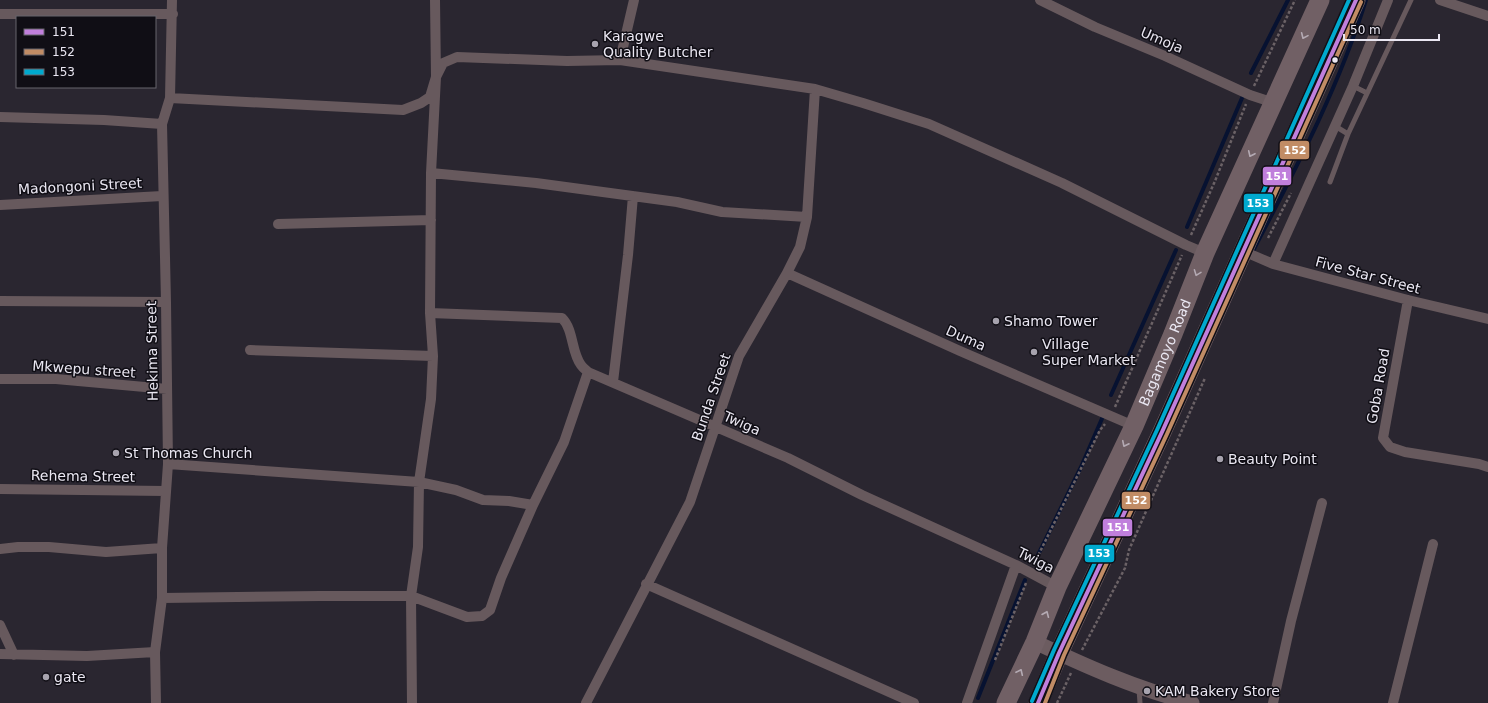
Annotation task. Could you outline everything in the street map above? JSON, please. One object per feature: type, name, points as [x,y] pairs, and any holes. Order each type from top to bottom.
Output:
[{"type":"highway","name":"Bagamoyo Road","points":[[1006,703],[1034,642],[1057,586],[1134,426],[1205,253],[1320,0]]},
{"type":"highway","name":"Bagamoyo Road","points":[[1038,703],[1059,653],[1162,432],[1251,254],[1356,0]]},
{"type":"street","name":"Hekima Street","points":[[156,703],[155,652],[162,598],[162,548],[168,464],[166,302],[162,196],[162,124],[170,98],[173,14],[172,0]]},
{"type":"street","points":[[412,703],[411,596],[418,547],[419,482],[432,399],[430,313],[431,173],[436,77],[435,0]]},
{"type":"street","points":[[620,60],[634,0]]},
{"type":"street","name":"Umoja","points":[[1040,0],[1095,27],[1274,103]]},
{"type":"street","points":[[1273,264],[1353,86],[1388,0]]},
{"type":"street","points":[[1440,0],[1488,16]]},
{"type":"street","points":[[0,14],[173,14]]},
{"type":"street","points":[[170,98],[403,110],[421,103],[430,97],[436,77],[443,63],[458,57],[567,61],[620,60],[815,89],[929,124],[1062,183],[1205,253]]},
{"type":"street","name":"Bunda Street","points":[[586,703],[646,584],[690,502],[739,356],[787,273],[800,247],[807,217],[815,89]]},
{"type":"street","points":[[0,117],[104,120],[162,124]]},
{"type":"street","points":[[431,173],[536,183],[677,202],[722,212],[807,217]]},
{"type":"street","name":"Madongoni Street","points":[[0,205],[162,196]]},
{"type":"street","points":[[613,382],[628,255],[633,196]]},
{"type":"street","points":[[278,224],[431,220]]},
{"type":"street","name":"Five Star Street","points":[[1251,254],[1273,264],[1408,300],[1488,319]]},
{"type":"street","name":"Duma","points":[[787,273],[1134,426]]},
{"type":"street","name":"Goba Road","points":[[1408,300],[1383,438],[1390,447],[1405,452],[1479,464],[1488,467]]},
{"type":"street","points":[[0,301],[166,302]]},
{"type":"street","points":[[162,598],[411,596],[467,617],[482,616],[490,610],[501,578],[533,505],[564,442],[588,372],[581,366],[574,350],[566,322],[562,318],[430,313]]},
{"type":"street","points":[[250,350],[432,356]]},
{"type":"street","name":"Twiga","points":[[588,372],[788,458],[862,495],[1016,565],[1057,586]]},
{"type":"street","name":"Mkwepu street","points":[[0,379],[56,379],[167,389]]},
{"type":"street","points":[[168,464],[419,482],[456,490],[483,500],[509,501],[533,505]]},
{"type":"street","name":"Rehema Street","points":[[0,489],[165,491]]},
{"type":"street","points":[[1273,703],[1291,620],[1322,503]]},
{"type":"street","points":[[1393,703],[1433,544]]},
{"type":"street","points":[[0,549],[49,546],[106,552],[162,548]]},
{"type":"street","points":[[967,703],[1016,565]]},
{"type":"street","points":[[646,584],[914,703]]},
{"type":"street","points":[[0,624],[14,655]]},
{"type":"street","points":[[1034,642],[1077,662],[1167,697],[1192,703]]},
{"type":"street","points":[[0,654],[87,656],[155,652]]},
{"type":"lane","points":[[1330,182],[1348,134],[1410,0]]},
{"type":"lane","points":[[1353,86],[1367,93]]},
{"type":"lane","points":[[1335,126],[1348,134]]},
{"type":"lane","points":[[1139,686],[1140,703]]},
{"type":"path","points":[[992,667],[1030,573],[1100,430],[1110,416],[1216,181],[1250,94],[1295,0]]},
{"type":"path","points":[[1251,254],[1293,190]]},
{"type":"path","points":[[1057,703],[1089,634],[1124,568],[1129,550],[1206,375]]},
{"type":"waterway","points":[[1251,73],[1288,0]]},
{"type":"waterway","points":[[1254,249],[1301,158],[1330,96],[1366,0]]},
{"type":"waterway","points":[[1187,227],[1242,98]]},
{"type":"waterway","points":[[1111,395],[1176,250]]},
{"type":"waterway","points":[[1036,559],[1081,467],[1104,414]]},
{"type":"waterway","points":[[978,698],[1025,580]]},
{"type":"transit line","name":"153","points":[[1032,701],[1054,650],[1157,430],[1349,0]]},
{"type":"transit line","name":"151","points":[[1038,703],[1059,653],[1162,432],[1356,0]]},
{"type":"transit line","name":"152","points":[[1045,703],[1064,655],[1167,434],[1361,2]]},
{"type":"place","name":"Karagwe Quality Butcher","points":[[595,44]]},
{"type":"place","name":"Shamo Tower","points":[[996,321]]},
{"type":"place","name":"Village Super Market","points":[[1034,352]]},
{"type":"place","name":"St Thomas Church","points":[[116,453]]},
{"type":"place","name":"Beauty Point","points":[[1220,459]]},
{"type":"place","name":"gate","points":[[46,677]]},
{"type":"place","name":"KAM Bakery Store","points":[[1147,691]]}]
